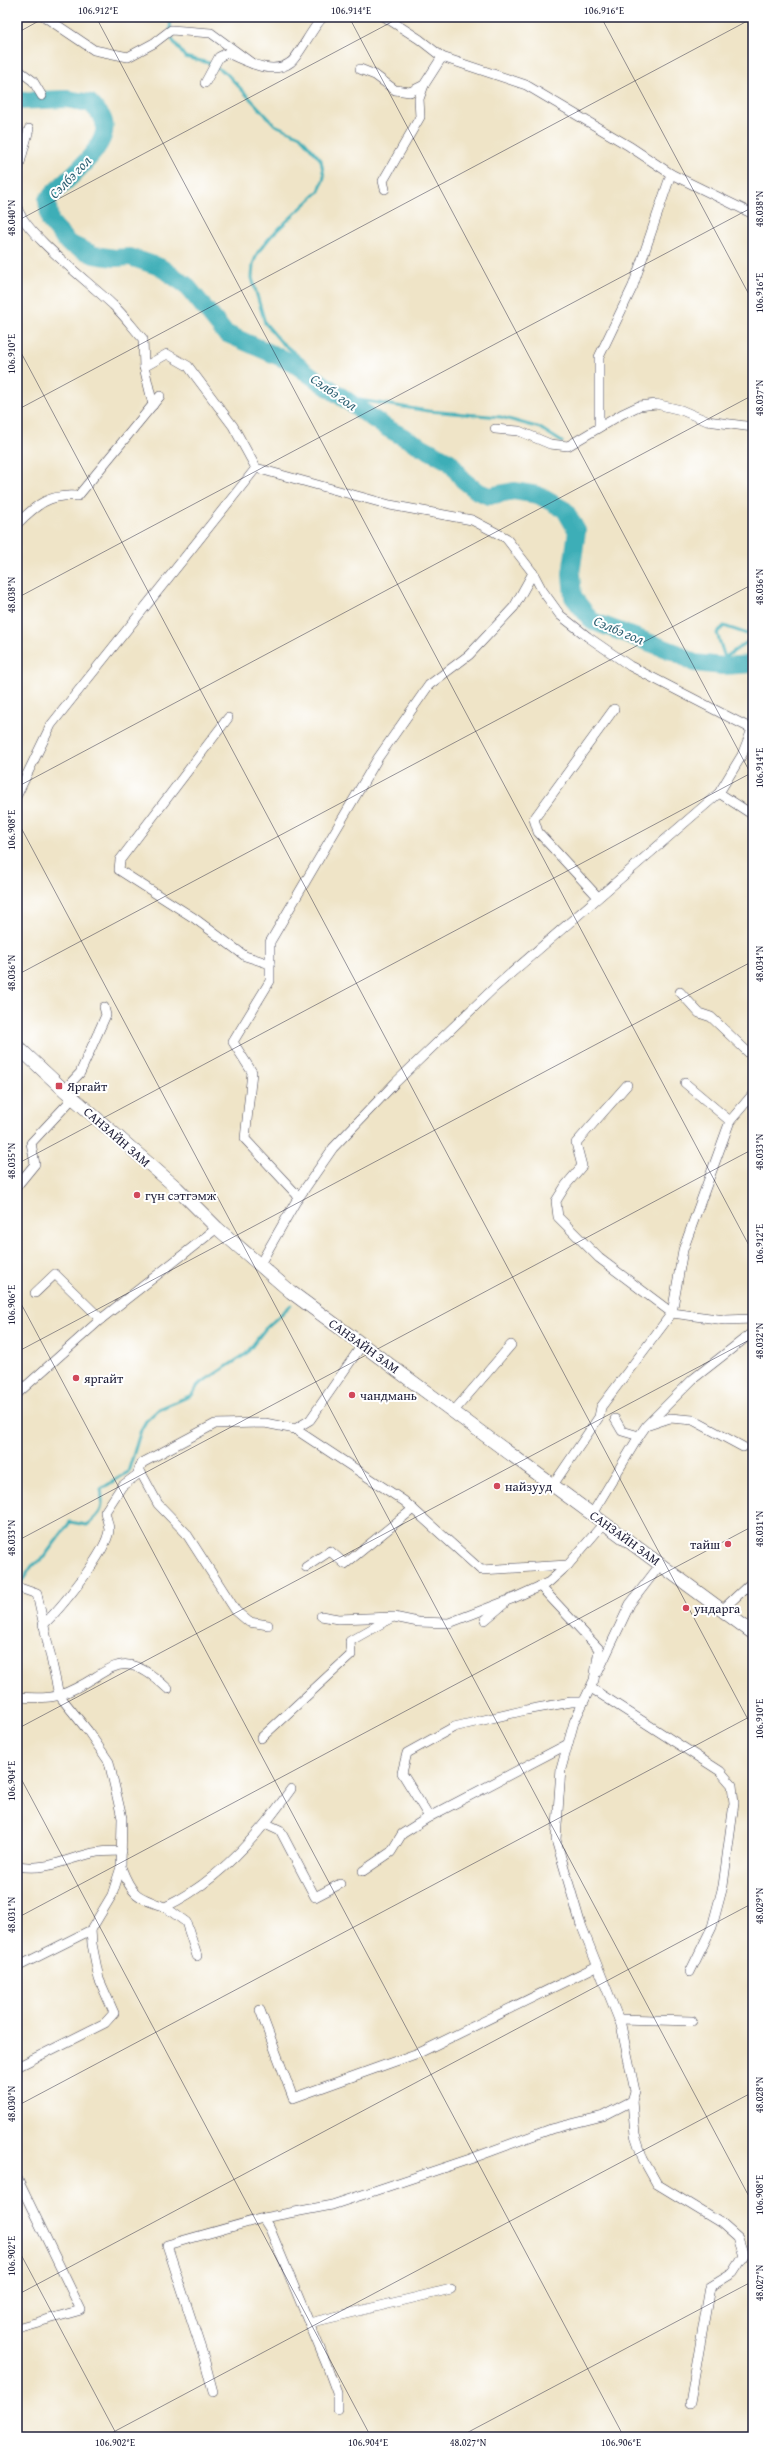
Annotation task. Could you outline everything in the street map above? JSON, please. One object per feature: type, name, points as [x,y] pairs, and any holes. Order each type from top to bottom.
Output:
[{"type":"main road","name":"САНЗАЙН ЗАМ","points":[[17,1046],[176,1188],[217,1228],[291,1292],[753,1633]]},
{"type":"street","points":[[45,17],[94,50],[128,57],[154,43],[171,30],[211,33],[253,64]]},
{"type":"street","points":[[205,83],[218,60],[227,53],[253,64],[275,69],[291,62],[323,17]]},
{"type":"street","points":[[385,17],[419,39],[442,57],[526,85],[629,146],[671,174],[753,214]]},
{"type":"street","points":[[390,17],[398,26]]},
{"type":"street","points":[[385,189],[383,182],[420,117],[419,99],[424,85],[442,57]]},
{"type":"street","points":[[17,69],[33,81],[42,96]]},
{"type":"street","points":[[360,69],[375,75],[395,90],[410,92],[424,85]]},
{"type":"street","points":[[17,174],[29,129]]},
{"type":"street","points":[[599,427],[600,357],[632,286],[671,174]]},
{"type":"street","points":[[17,207],[19,215],[34,235],[114,306],[144,339],[144,367],[153,405]]},
{"type":"street","points":[[144,367],[167,354],[188,366],[233,426],[256,468],[390,505],[472,520],[506,538],[534,573],[542,590],[560,615],[588,637],[630,666],[753,728],[742,755],[719,793],[455,1023],[333,1148],[299,1197],[260,1264]]},
{"type":"street","points":[[17,524],[35,506],[60,495],[78,496],[160,396]]},
{"type":"street","points":[[495,429],[519,431],[550,444],[568,446],[599,427],[639,406],[656,404],[681,410],[706,421],[753,427]]},
{"type":"street","points":[[17,795],[51,725],[256,468]]},
{"type":"street","points":[[299,1197],[245,1139],[252,1072],[233,1042],[270,981],[270,942],[378,758],[429,685],[470,655],[514,607],[534,573]]},
{"type":"street","points":[[598,898],[538,832],[534,820],[614,709]]},
{"type":"street","points":[[228,718],[120,860],[119,870],[194,918],[245,956],[270,964]]},
{"type":"street","points":[[719,793],[753,815]]},
{"type":"street","points":[[680,992],[699,1013],[710,1017],[753,1057]]},
{"type":"street","points":[[17,1186],[35,1164],[31,1143],[69,1094],[80,1073],[106,1015],[104,1007]]},
{"type":"street","points":[[685,1083],[730,1121]]},
{"type":"street","points":[[627,1086],[576,1143],[582,1166],[566,1185],[556,1201],[558,1217],[599,1258],[672,1313],[725,1320],[753,1319]]},
{"type":"street","points":[[553,1485],[599,1417],[601,1407],[672,1313],[683,1250],[730,1121],[753,1094]]},
{"type":"street","points":[[17,1394],[101,1319],[217,1228]]},
{"type":"street","points":[[35,1293],[55,1274],[101,1319]]},
{"type":"street","points":[[592,1514],[646,1426],[693,1379],[753,1332]]},
{"type":"street","points":[[295,1429],[310,1420],[362,1345]]},
{"type":"street","points":[[453,1412],[512,1345]]},
{"type":"street","points":[[646,1426],[670,1418],[693,1420],[743,1447]]},
{"type":"street","points":[[615,1419],[622,1431],[639,1436]]},
{"type":"street","points":[[43,1625],[58,1611],[97,1556],[109,1531],[105,1512],[122,1486],[137,1474],[142,1463],[166,1448],[215,1424],[265,1423],[295,1429],[413,1509],[481,1570],[568,1565]]},
{"type":"street","points":[[139,1469],[158,1504],[186,1533],[236,1611],[249,1622],[268,1625]]},
{"type":"street","points":[[306,1567],[330,1551],[345,1564],[413,1509]]},
{"type":"street","points":[[321,1616],[338,1619],[394,1617],[418,1622],[449,1623],[514,1598],[549,1582],[568,1565],[604,1523]]},
{"type":"street","points":[[660,1565],[630,1604],[619,1631],[583,1702],[561,1769],[556,1840],[580,1922],[618,2020],[635,2091],[632,2101],[635,2135],[643,2158],[657,2184],[721,2223],[738,2238],[744,2256],[733,2273],[710,2287],[690,2402]]},
{"type":"street","points":[[722,1610],[753,1581]]},
{"type":"street","points":[[540,1586],[599,1649],[595,1678]]},
{"type":"street","points":[[17,1587],[37,1594],[59,1695],[88,1731],[109,1762],[122,1818],[121,1867],[112,1895],[91,1930],[17,1967]]},
{"type":"street","points":[[485,1620],[514,1598]]},
{"type":"street","points":[[262,1738],[351,1655],[350,1641],[394,1617]]},
{"type":"street","points":[[17,1697],[59,1695],[120,1663],[136,1665],[151,1673],[168,1689]]},
{"type":"street","points":[[591,1688],[720,1771],[732,1786],[734,1803],[723,1886],[712,1927],[690,1972]]},
{"type":"street","points":[[429,1818],[402,1773],[407,1753],[454,1727],[526,1710],[571,1702],[583,1702]]},
{"type":"street","points":[[363,1872],[391,1852],[402,1834],[568,1744]]},
{"type":"street","points":[[165,1907],[181,1900],[224,1866],[267,1824],[291,1789]]},
{"type":"street","points":[[267,1824],[280,1830],[315,1897],[340,1884]]},
{"type":"street","points":[[17,1866],[31,1868],[60,1864],[93,1853],[122,1851]]},
{"type":"street","points":[[121,1867],[127,1882],[139,1898],[165,1907],[186,1922],[197,1956]]},
{"type":"street","points":[[17,2067],[105,2022],[114,2013],[99,1979],[92,1944],[91,1930]]},
{"type":"street","points":[[260,2010],[293,2098],[421,2052],[597,1966]]},
{"type":"street","points":[[618,2020],[692,2021]]},
{"type":"street","points":[[212,2392],[204,2358],[167,2245],[263,2218],[332,2205],[470,2159],[551,2129],[603,2116],[632,2101]]},
{"type":"street","points":[[17,2178],[81,2310],[17,2328]]},
{"type":"street","points":[[263,2218],[270,2229],[337,2393],[337,2409]]},
{"type":"street","points":[[309,2323],[451,2289]]},
{"type":"waterway","points":[[170,17],[171,38],[185,57],[209,63],[226,73],[275,125],[300,136],[321,160],[324,177],[319,191],[272,235],[258,252],[253,264],[252,278],[265,323],[281,342],[319,373],[341,397],[428,411],[501,417],[540,428],[562,442]]},
{"type":"waterway","name":"Сэлбэ гол","points":[[17,101],[66,99],[90,103],[102,117],[105,128],[102,139],[95,150],[86,162],[47,200],[50,221],[68,243],[94,255],[115,258],[130,257],[160,267],[186,285],[225,333],[293,363],[385,427],[450,462],[463,480],[477,491],[489,496],[514,491],[538,495],[565,510],[577,531],[571,574],[573,597],[592,621],[677,653],[694,663],[723,666],[753,664]]},
{"type":"waterway","points":[[725,658],[717,633],[724,626],[753,636]]},
{"type":"waterway","points":[[714,665],[753,638]]},
{"type":"waterway","points":[[20,1584],[32,1566],[44,1557],[70,1522],[87,1525],[99,1514],[102,1506],[101,1489],[128,1472],[141,1430],[146,1421],[159,1409],[192,1395],[198,1385],[246,1354],[265,1329],[291,1305]]},
{"type":"place","name":"Яргайт","points":[[59,1086]]},
{"type":"place","name":"гүн сэтгэмж","points":[[137,1195]]},
{"type":"place","name":"яргайт","points":[[76,1378]]},
{"type":"place","name":"чандмань","points":[[352,1395]]},
{"type":"place","name":"найзууд","points":[[497,1486]]},
{"type":"place","name":"тайш","points":[[728,1544]]},
{"type":"place","name":"ундарга","points":[[686,1608]]}]
